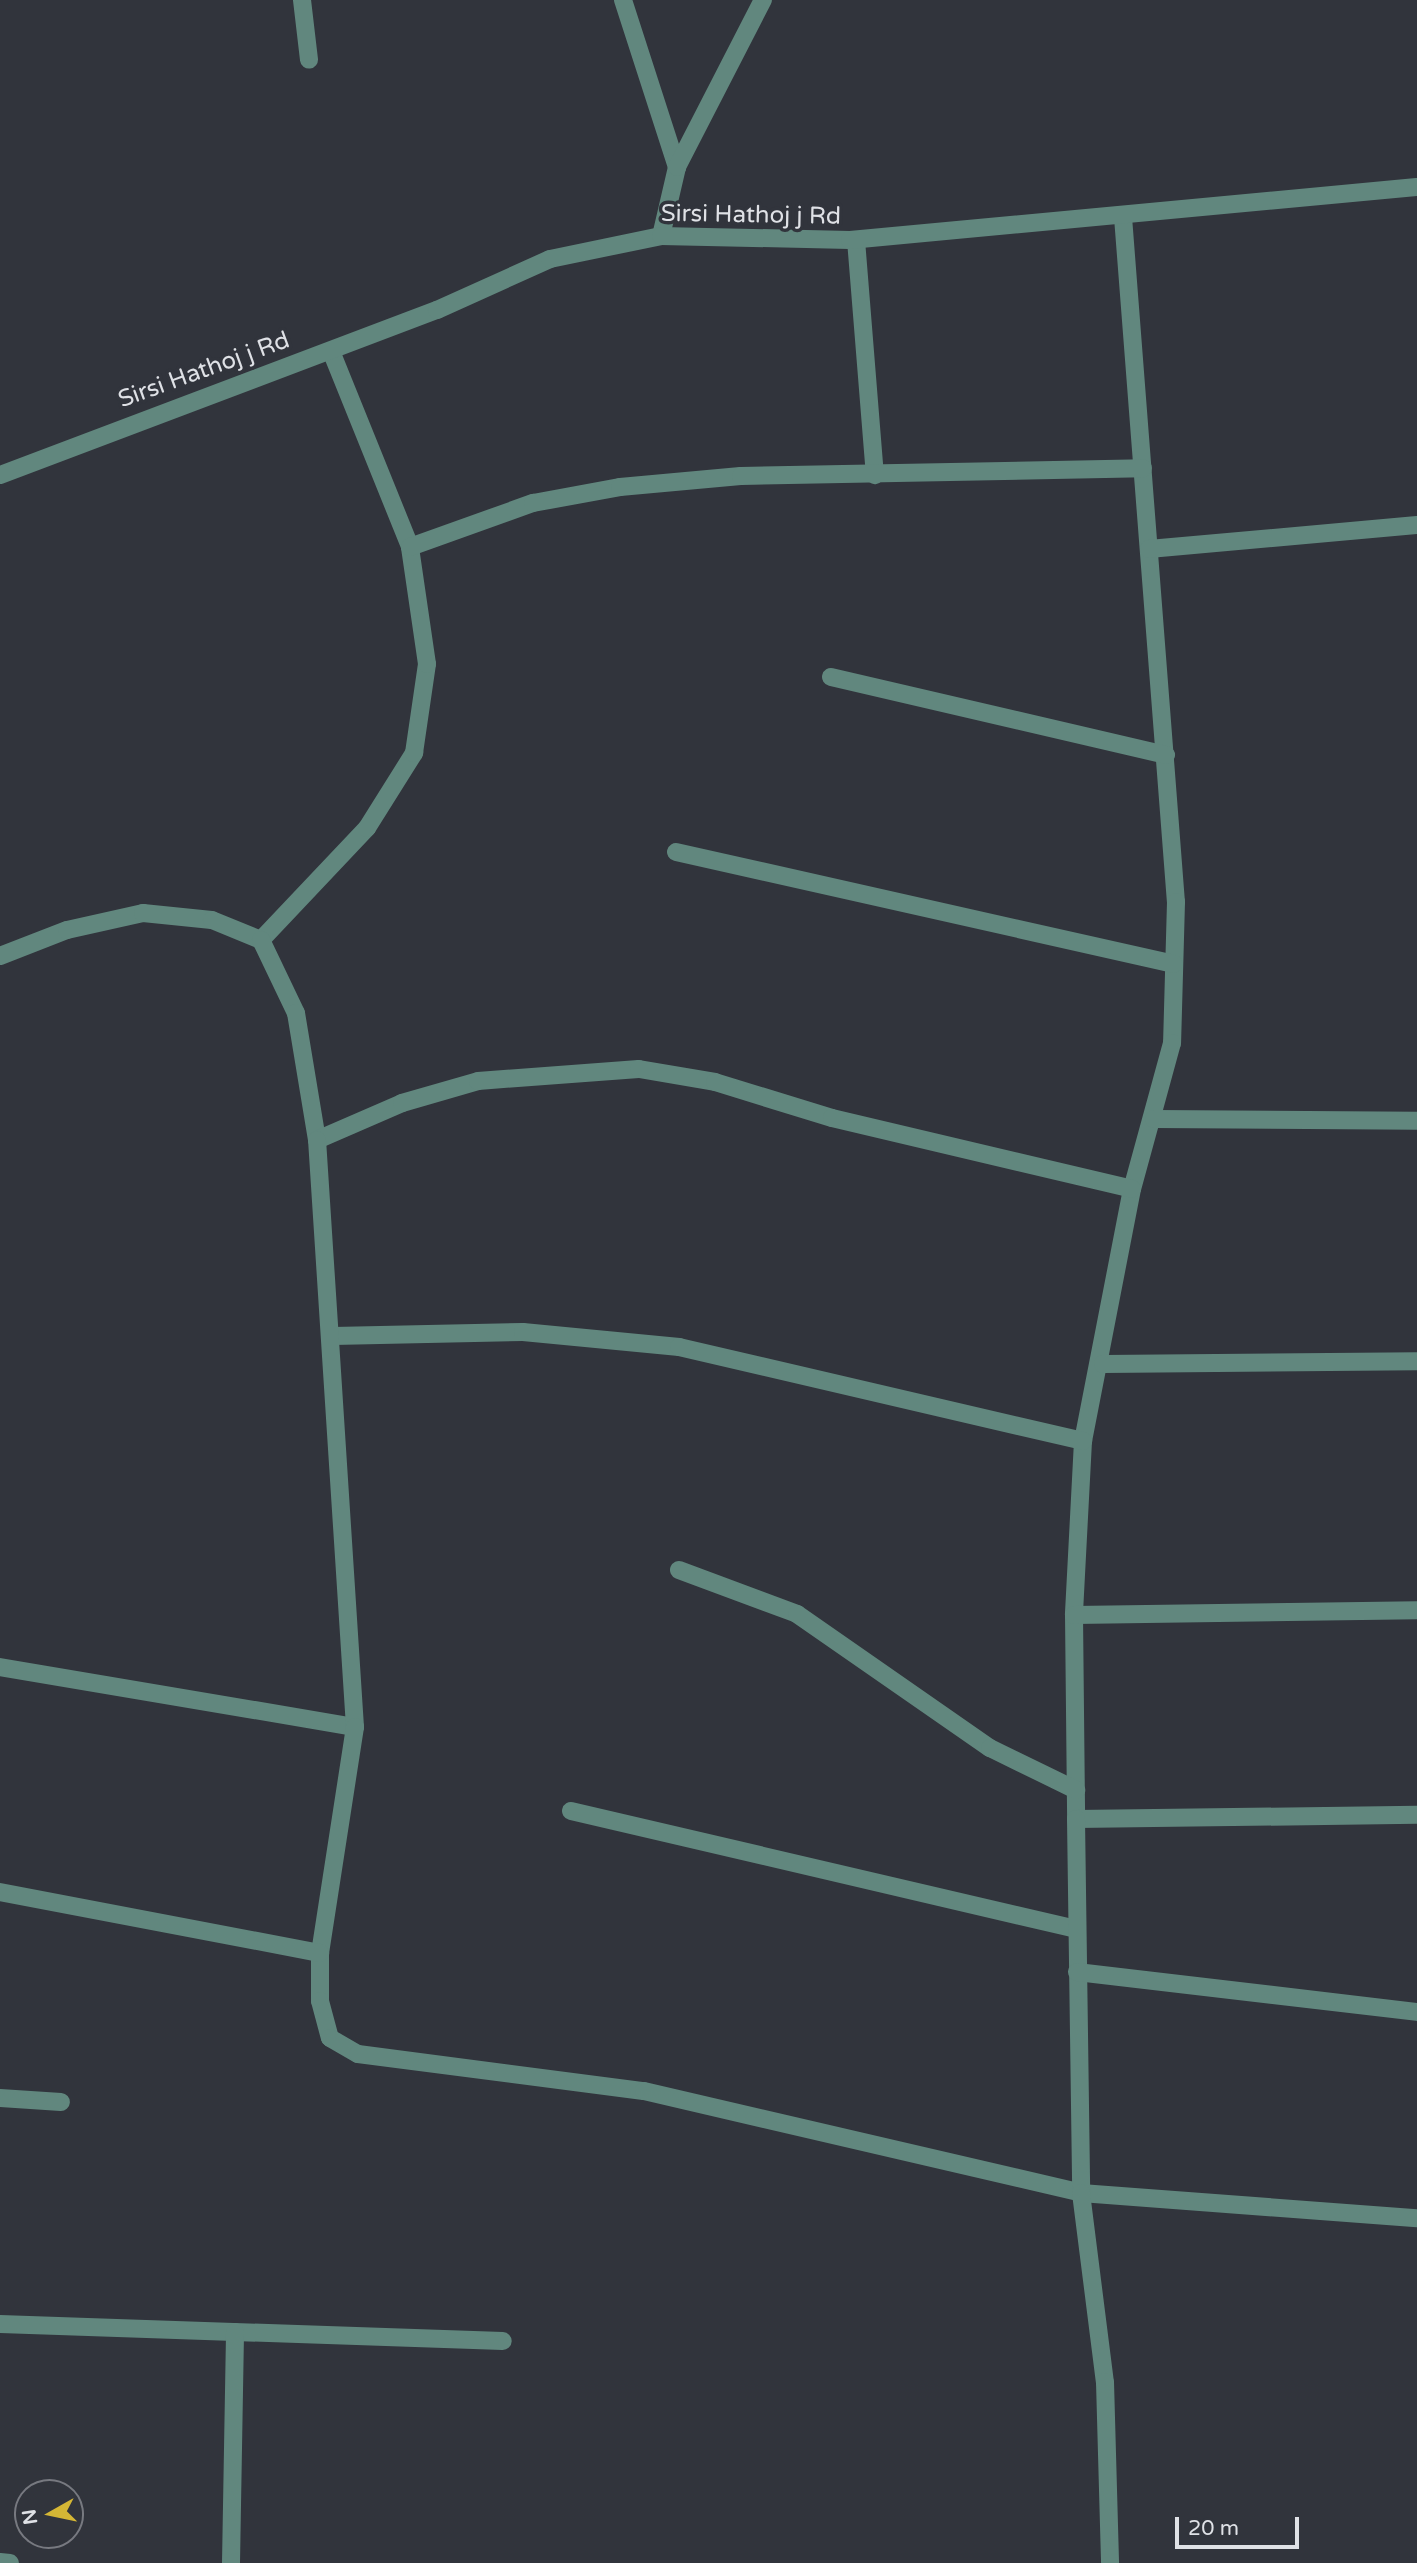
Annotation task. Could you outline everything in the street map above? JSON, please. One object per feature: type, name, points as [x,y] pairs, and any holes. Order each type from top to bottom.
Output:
[{"type":"street","points":[[302,0],[309,60]]},
{"type":"street","points":[[623,0],[677,167]]},
{"type":"street","points":[[661,236],[677,167],[763,0]]},
{"type":"street","name":"Sirsi Hathoj j Rd","points":[[0,475],[176,404],[331,351],[550,259],[661,236],[856,240],[1123,217],[1417,187]]},
{"type":"street","points":[[1110,2563],[1105,2382],[1081,2193],[1074,1615],[1083,1441],[1103,1364],[1132,1189],[1154,1119],[1171,1043],[1174,964],[1166,755],[1123,217]]},
{"type":"street","points":[[856,240],[875,475]]},
{"type":"street","points":[[261,940],[367,828],[414,753],[427,664],[410,547],[331,351]]},
{"type":"street","points":[[410,547],[533,503],[620,487],[741,476],[1143,468]]},
{"type":"street","points":[[1149,549],[1417,525]]},
{"type":"street","points":[[831,677],[1166,755]]},
{"type":"street","points":[[676,852],[1174,964]]},
{"type":"street","points":[[0,956],[67,930],[143,913],[212,920],[261,940],[296,1013],[317,1140],[333,1336],[355,1727],[320,1953],[320,2001],[330,2038],[358,2053],[644,2091],[1081,2193],[1417,2218]]},
{"type":"street","points":[[317,1140],[402,1103],[478,1081],[639,1069],[715,1082],[832,1118],[1132,1189]]},
{"type":"street","points":[[1154,1119],[1417,1121]]},
{"type":"street","points":[[333,1336],[523,1332],[679,1348],[1083,1441]]},
{"type":"street","points":[[1103,1364],[1417,1360]]},
{"type":"street","points":[[679,1570],[797,1614],[990,1748],[1076,1790]]},
{"type":"street","points":[[1074,1615],[1417,1609]]},
{"type":"street","points":[[0,1667],[355,1727]]},
{"type":"street","points":[[571,1811],[1076,1929]]},
{"type":"street","points":[[1076,1819],[1417,1815]]},
{"type":"street","points":[[0,1892],[320,1953]]},
{"type":"street","points":[[1077,1972],[1417,2012]]},
{"type":"street","points":[[0,2098],[61,2102]]},
{"type":"street","points":[[0,2324],[503,2341]]},
{"type":"street","points":[[231,2563],[235,2332]]},
{"type":"street","points":[[0,2562],[10,2563]]}]
